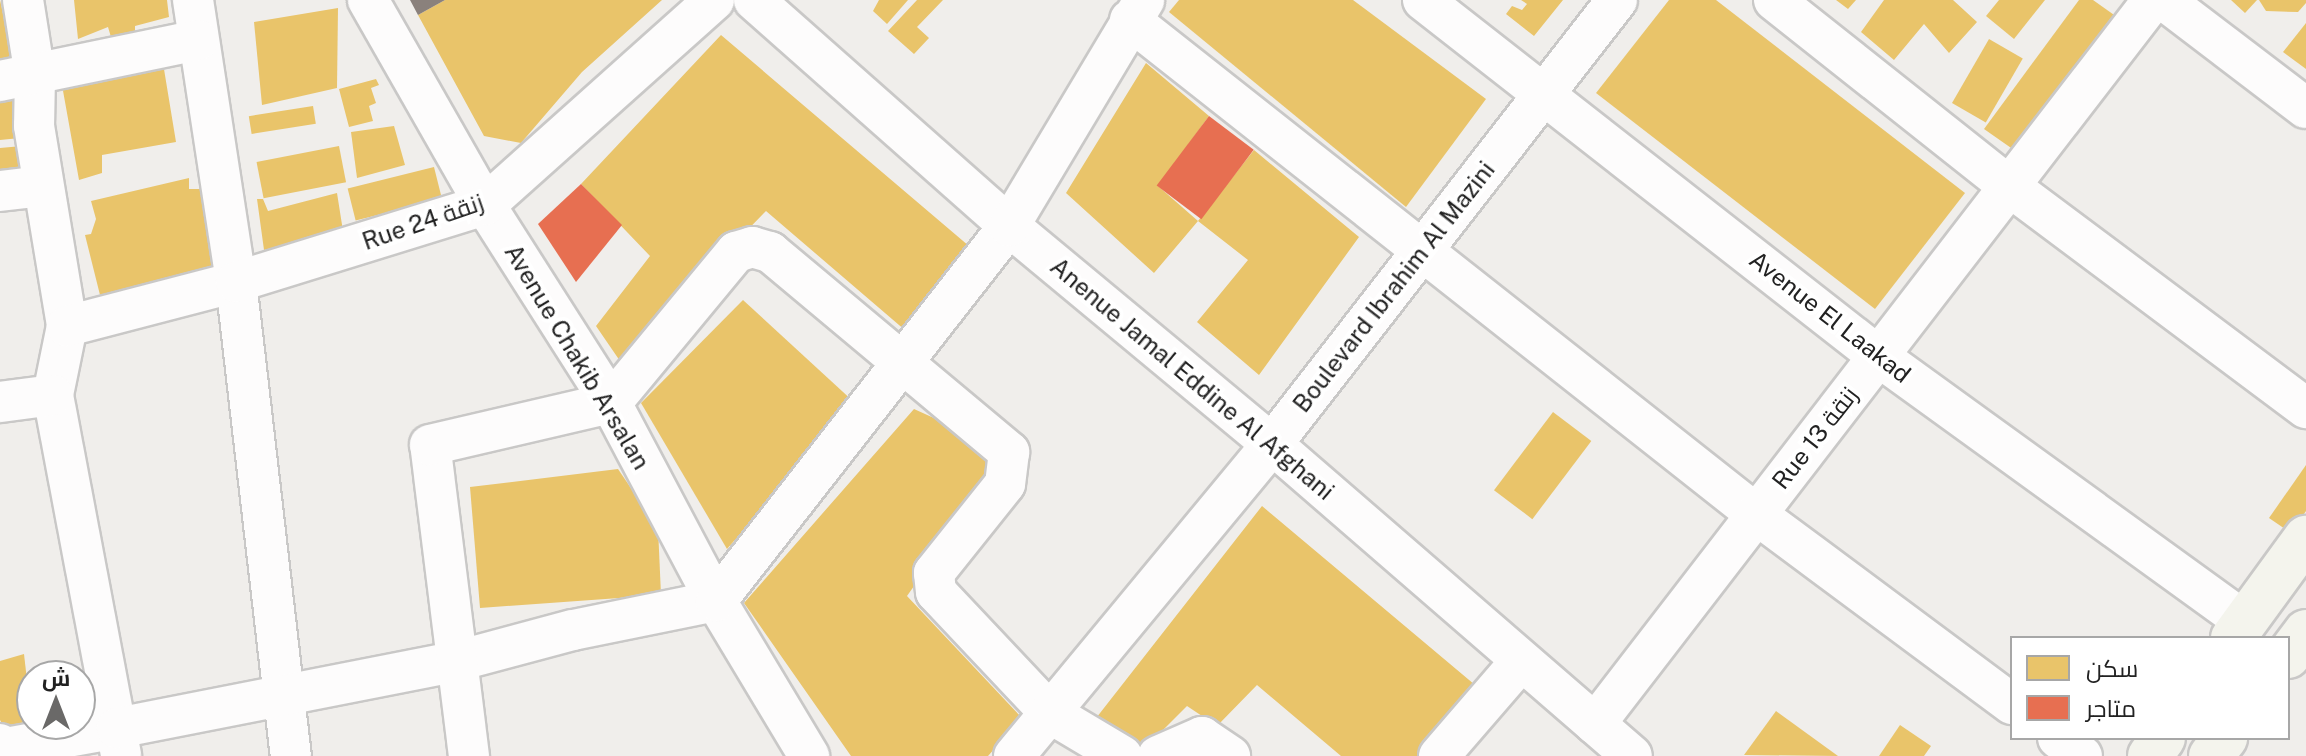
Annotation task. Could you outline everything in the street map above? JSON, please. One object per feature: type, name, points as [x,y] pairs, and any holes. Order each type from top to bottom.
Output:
[{"type":"main road","points":[[2239,630],[2306,538]]},
{"type":"main road","points":[[2290,653],[2306,632]]},
{"type":"main road","points":[[2211,756],[2223,740]]},
{"type":"street","points":[[23,0],[17,78],[34,126],[67,326],[53,395],[119,742]]},
{"type":"street","points":[[193,0],[236,282],[291,756]]},
{"type":"street","name":"Avenue Chakib Arsalan","points":[[368,0],[485,205],[611,403],[716,601],[809,756]]},
{"type":"street","name":"Rue 24 زنقة","points":[[67,326],[236,282],[485,205],[714,0]]},
{"type":"street","name":"Anenue Jamal Eddine Al Afghani","points":[[754,0],[1009,226],[1272,444],[1632,756]]},
{"type":"street","name":"Avenue El Laakad","points":[[1423,0],[1878,356],[2239,630]]},
{"type":"street","name":"Boulevard Ibrahim Al Mazini","points":[[1014,756],[1272,444],[1617,0]]},
{"type":"street","points":[[1774,0],[2009,186],[2306,408]]},
{"type":"street","name":"Rue 13 زنقة","points":[[1595,724],[2153,0]]},
{"type":"street","points":[[2164,0],[2306,108]]},
{"type":"street","points":[[0,744],[6,748],[119,742],[285,692],[457,661],[573,630],[716,601],[902,368],[1009,226],[1137,10],[1421,249],[1756,514],[2010,703]]},
{"type":"street","points":[[17,78],[198,40]]},
{"type":"street","points":[[0,191],[42,186]]},
{"type":"street","points":[[469,756],[430,445],[611,403],[736,252],[752,247],[770,252],[902,368],[1009,452],[1005,484],[934,573],[936,592],[1050,713],[1122,756]]},
{"type":"street","points":[[0,402],[53,395]]},
{"type":"street","points":[[1439,756],[1520,662]]},
{"type":"street","points":[[1158,756],[1202,737],[1230,756]]},
{"type":"street","points":[[2061,740],[2082,756]]},
{"type":"building: سكن","points":[[0,0],[16,71],[0,74]]},
{"type":"building: سكن","points":[[74,0],[167,0],[169,17],[135,26],[135,40],[113,44],[108,27],[78,39]]},
{"type":"building: سكن","points":[[445,0],[662,0],[582,72],[521,143],[484,136],[418,15]]},
{"type":"building: سكن","points":[[879,0],[908,0],[887,24],[873,11]]},
{"type":"building: سكن","points":[[917,0],[943,0],[917,27],[929,38],[914,54],[888,31]]},
{"type":"building: سكن","points":[[1179,0],[1353,0],[1486,99],[1406,207],[1169,12]]},
{"type":"building: سكن","points":[[1521,0],[1563,0],[1534,36],[1506,14],[1512,6],[1522,10],[1527,4]]},
{"type":"building: سكن","points":[[1669,0],[1716,0],[1965,193],[1875,309],[1596,93]]},
{"type":"building: سكن","points":[[1836,0],[1856,0],[1848,9]]},
{"type":"building: سكن","points":[[1884,0],[1953,0],[1977,22],[1949,53],[1924,24],[1894,60],[1861,32]]},
{"type":"building: سكن","points":[[1999,0],[2045,0],[2014,39],[1986,16]]},
{"type":"building: سكن","points":[[2079,0],[2093,0],[2124,22],[2024,157],[1984,129]]},
{"type":"building: سكن","points":[[2231,0],[2257,0],[2245,13]]},
{"type":"building: سكن","points":[[2259,0],[2306,0],[2306,3],[2298,12],[2266,11]]},
{"type":"building: سكن","points":[[338,8],[337,88],[262,105],[254,22]]},
{"type":"building: سكن","points":[[2306,23],[2306,69],[2283,52]]},
{"type":"building: سكن","points":[[721,35],[976,252],[906,331],[766,211],[620,361],[596,326],[650,256],[581,184]]},
{"type":"building: سكن","points":[[1989,39],[2023,58],[1986,123],[1952,103]]},
{"type":"building: سكن","points":[[162,57],[176,142],[102,155],[102,173],[79,180],[60,74]]},
{"type":"building: سكن","points":[[1146,63],[1209,116],[1158,186],[1198,221],[1154,273],[1066,193]]},
{"type":"building: سكن","points":[[376,79],[379,85],[371,88],[376,103],[369,106],[373,121],[349,127],[339,89]]},
{"type":"building: سكن","points":[[15,100],[20,138],[0,140],[0,103]]},
{"type":"building: سكن","points":[[313,106],[316,124],[252,134],[249,116]]},
{"type":"building: سكن","points":[[394,126],[405,165],[357,178],[351,132]]},
{"type":"building: سكن","points":[[22,146],[27,176],[0,178],[0,148]]},
{"type":"building: سكن","points":[[339,146],[346,182],[264,198],[257,162]]},
{"type":"building: سكن","points":[[1254,150],[1359,237],[1259,375],[1197,322],[1248,260],[1198,221]]},
{"type":"building: سكن","points":[[434,167],[442,199],[356,221],[348,189]]},
{"type":"building: سكن","points":[[189,178],[189,189],[206,189],[218,239],[210,244],[218,273],[102,303],[85,235],[91,234],[96,219],[91,201]]},
{"type":"building: سكن","points":[[337,193],[343,231],[264,250],[257,199],[263,199],[268,211]]},
{"type":"building: سكن","points":[[743,300],[855,403],[727,549],[641,403]]},
{"type":"building: سكن","points":[[914,409],[1009,452],[907,596],[1022,718],[988,756],[851,756],[744,603]]},
{"type":"building: سكن","points":[[1553,412],[1591,441],[1532,519],[1494,490]]},
{"type":"building: سكن","points":[[2306,465],[2306,511],[2291,533],[2269,518]]},
{"type":"building: سكن","points":[[618,469],[658,528],[661,595],[480,608],[470,487]]},
{"type":"building: سكن","points":[[1262,506],[1481,690],[1424,756],[1341,756],[1257,685],[1217,726],[1187,706],[1139,754],[1093,722]]},
{"type":"building: سكن","points":[[24,654],[25,660],[16,660],[16,731],[8,734],[0,720],[0,661]]},
{"type":"building: سكن","points":[[1776,711],[1838,756],[1744,755]]},
{"type":"building: سكن","points":[[1900,725],[1931,746],[1924,756],[1879,756]]},
{"type":"building: متاجر","points":[[1209,116],[1254,150],[1201,219],[1157,185]]},
{"type":"building: متاجر","points":[[581,184],[622,225],[576,282],[538,224]]},
{"type":"building: صناعة","points":[[410,0],[445,0],[418,15]]}]
